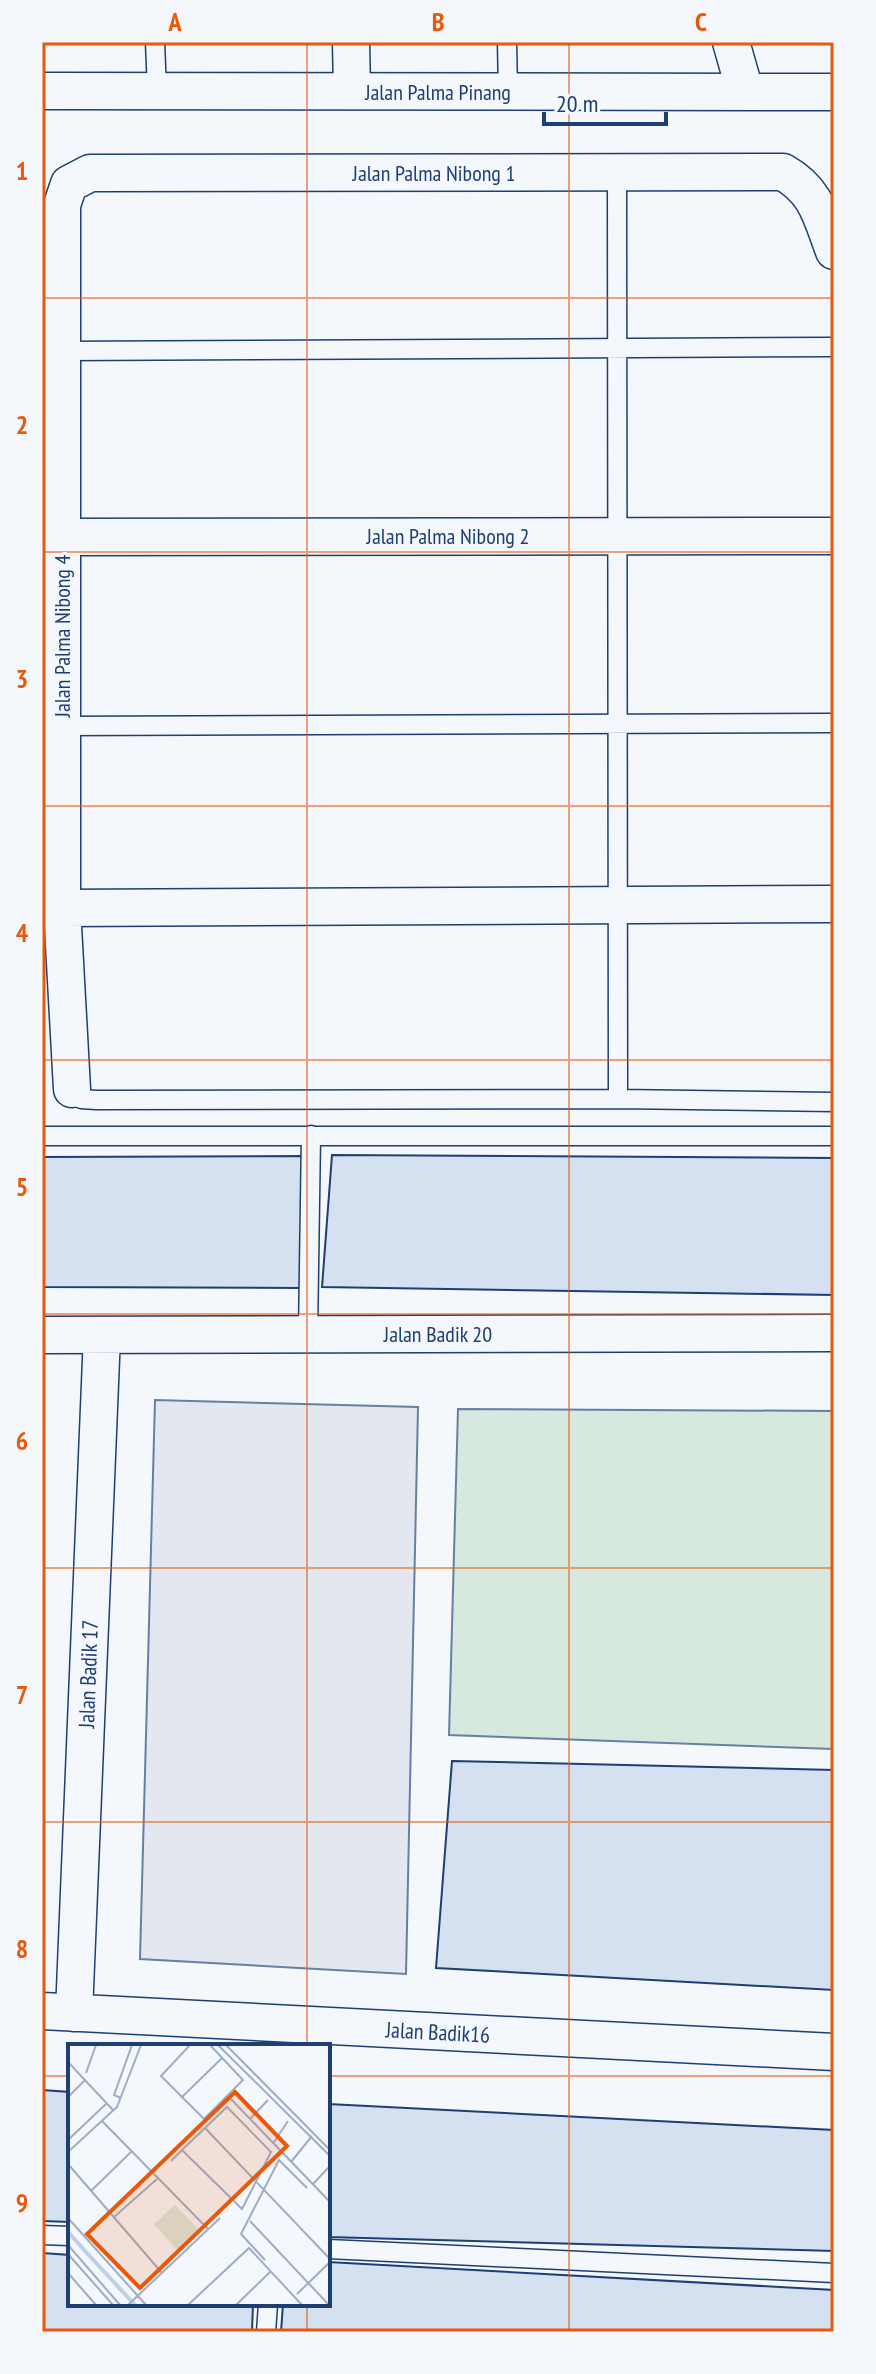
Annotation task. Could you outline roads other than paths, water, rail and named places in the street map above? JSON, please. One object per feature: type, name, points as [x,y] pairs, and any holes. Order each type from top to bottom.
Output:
[{"type":"street","points":[[351,42],[352,91]]},
{"type":"street","points":[[731,42],[745,91]]},
{"type":"street","name":"Jalan Palma Pinang","points":[[42,91],[834,92]]},
{"type":"street","name":"Jalan Palma Nibong 1","points":[[69,184],[90,173],[783,172],[799,181],[814,198],[834,251]]},
{"type":"street","name":"Jalan Palma Nibong 4","points":[[69,184],[62,205],[62,726],[52,909],[72,1089]]},
{"type":"street","name":"Jalan Palma Nibong 2","points":[[62,537],[834,536]]},
{"type":"street","points":[[52,909],[834,904]]},
{"type":"street","name":"Jalan Badik 20","points":[[42,1335],[834,1333]]},
{"type":"street","name":"Jalan Badik 17","points":[[58,2012],[102,1335]]},
{"type":"street","name":"Jalan Badik16","points":[[58,2012],[291,2035],[834,2052]]},
{"type":"lane","points":[[155,42],[157,91]]},
{"type":"lane","points":[[507,42],[508,92]]},
{"type":"lane","points":[[617,173],[618,1099]]},
{"type":"lane","points":[[63,351],[834,347]]},
{"type":"lane","points":[[62,726],[834,723]]},
{"type":"lane","points":[[72,1089],[81,1099],[96,1100],[618,1099],[834,1102]]},
{"type":"lane","points":[[308,1335],[311,1135]]},
{"type":"lane","points":[[42,1136],[834,1136]]},
{"type":"lane","points":[[42,2235],[68,2236]]},
{"type":"lane","points":[[330,2249],[834,2273]]},
{"type":"lane","points":[[266,2332],[268,2306]]}]
